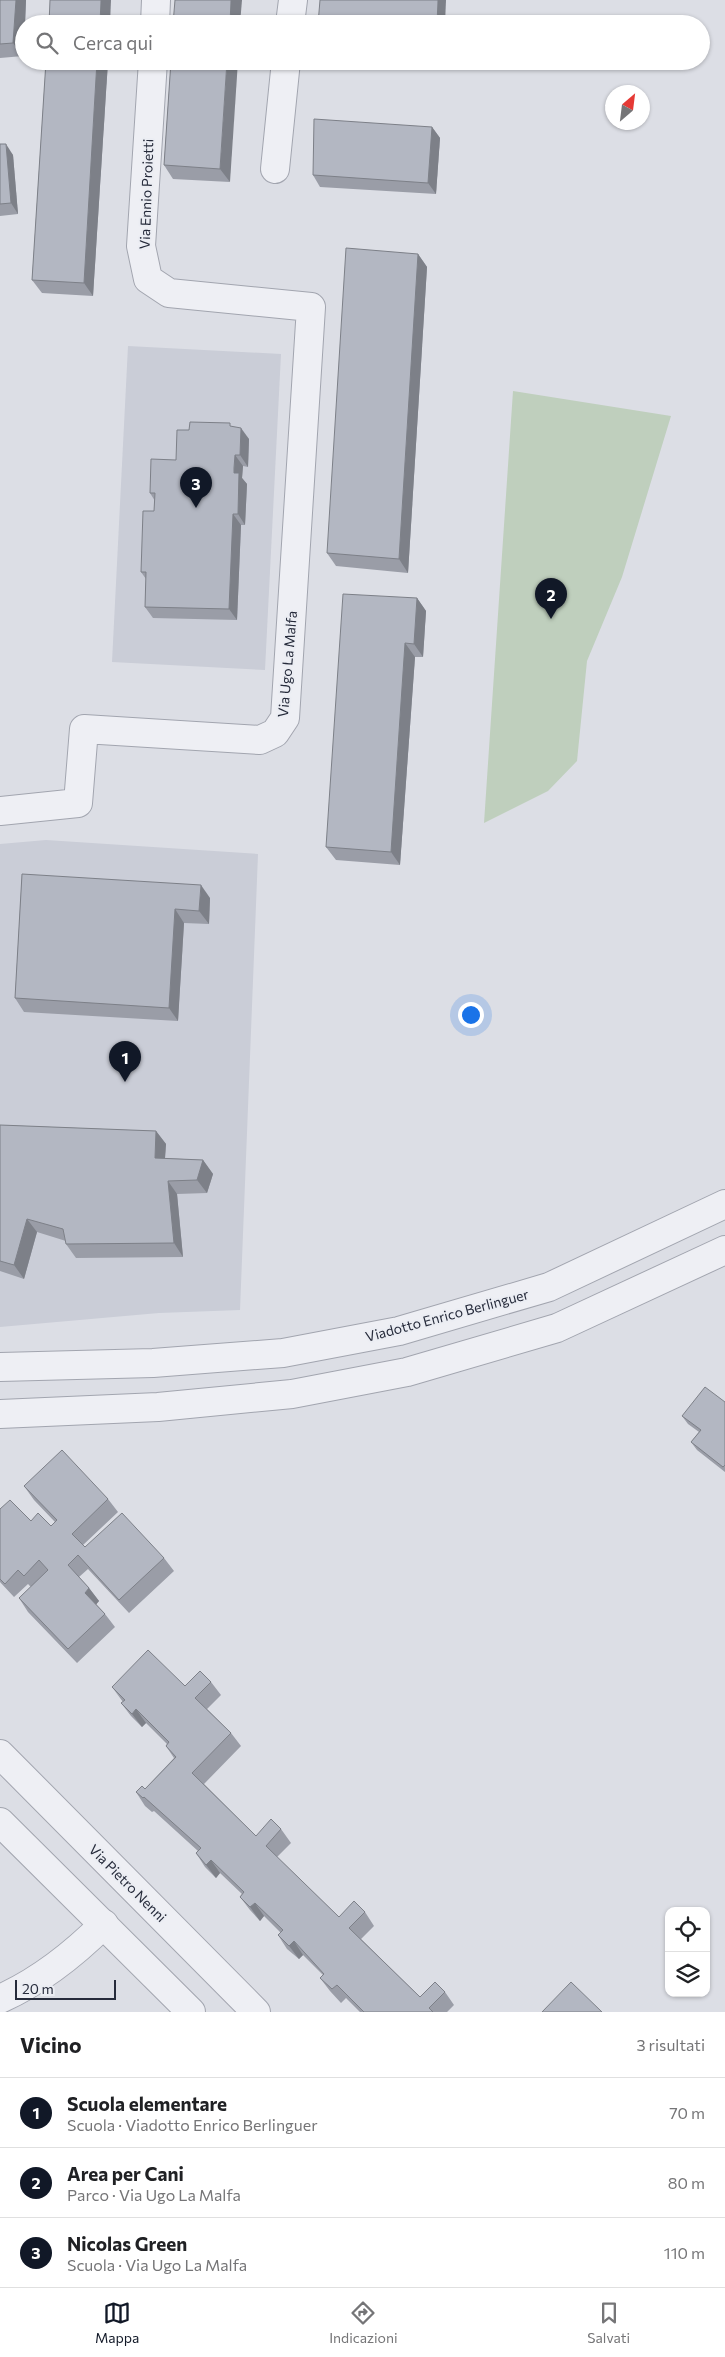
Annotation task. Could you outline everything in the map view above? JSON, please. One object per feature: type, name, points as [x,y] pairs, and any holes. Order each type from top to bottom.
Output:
[{"type":"street","points":[[155,15],[156,0]]},
{"type":"street","points":[[291,15],[293,0]]},
{"type":"street","name":"Via Ennio Proietti","points":[[151,70],[141,246],[148,279],[169,292],[311,307]]},
{"type":"street","points":[[275,169],[285,70]]},
{"type":"street","name":"Via Ugo La Malfa","points":[[0,811],[78,803],[84,729],[260,740],[276,733],[281,726],[286,709],[311,307]]},
{"type":"street","name":"Viadotto Enrico Berlinguer","points":[[0,1367],[153,1363],[283,1353],[399,1331],[549,1286],[725,1204]]},
{"type":"street","points":[[0,1414],[158,1407],[292,1394],[407,1372],[557,1328],[725,1250]]},
{"type":"street","points":[[153,1363],[158,1407]]},
{"type":"street","name":"Via Pietro Nenni","points":[[0,1754],[256,2012]]},
{"type":"street","points":[[0,1822],[191,2012]]},
{"type":"street","points":[[0,1999],[46,1974],[77,1951],[104,1924]]},
{"type":"shaded area","points":[[128,346],[281,354],[265,670],[112,662]]},
{"type":"shaded area","points":[[46,840],[258,854],[240,1310],[159,1313],[0,1327],[0,844]]},
{"type":"green space","points":[[513,391],[671,416],[622,577],[587,661],[577,761],[548,791],[484,823]]},
{"type":"building","points":[[0,0],[16,0],[13,43],[0,44]]},
{"type":"building","points":[[50,0],[101,0],[100,15],[49,15]]},
{"type":"building","points":[[175,0],[231,0],[230,15],[174,15]]},
{"type":"building","points":[[320,0],[438,0],[437,15],[319,15]]},
{"type":"building","points":[[45,70],[96,70],[84,283],[32,280]]},
{"type":"building","points":[[170,70],[226,70],[220,169],[164,165]]},
{"type":"building","points":[[314,119],[432,127],[428,183],[313,175]]},
{"type":"building","points":[[0,144],[6,144],[11,203],[0,204]]},
{"type":"building","points":[[346,248],[418,254],[399,559],[327,553]]},
{"type":"building","points":[[190,422],[230,423],[230,426],[241,428],[240,455],[235,455],[234,468],[234,473],[239,473],[238,514],[233,514],[229,609],[145,607],[146,572],[141,572],[143,511],[154,511],[155,493],[150,493],[151,459],[176,460],[177,430],[189,430]]},
{"type":"building","points":[[343,594],[417,598],[414,644],[405,643],[391,852],[326,847]]},
{"type":"building","points":[[22,874],[201,885],[199,911],[175,909],[169,1008],[15,998]]},
{"type":"building","points":[[0,1125],[156,1131],[155,1158],[203,1160],[197,1180],[168,1181],[174,1243],[66,1244],[63,1229],[27,1219],[14,1265],[0,1261]]},
{"type":"building","points":[[705,1387],[725,1402],[725,1465],[723,1467],[691,1442],[701,1430],[682,1416]]},
{"type":"building","points":[[62,1450],[108,1499],[72,1534],[85,1547],[122,1513],[164,1558],[119,1600],[78,1555],[68,1565],[89,1588],[85,1593],[105,1614],[68,1649],[19,1598],[48,1570],[39,1560],[24,1576],[18,1570],[5,1584],[0,1579],[0,1509],[10,1500],[31,1521],[38,1513],[51,1526],[57,1520],[24,1486]]},
{"type":"building","points":[[148,1650],[185,1686],[200,1671],[211,1682],[195,1698],[231,1733],[192,1773],[256,1836],[271,1819],[281,1829],[266,1846],[339,1917],[354,1901],[365,1912],[349,1928],[420,1997],[435,1982],[445,1992],[429,2008],[433,2012],[364,2012],[337,1985],[332,1989],[320,1978],[324,1974],[294,1941],[289,1946],[278,1935],[283,1930],[255,1903],[250,1907],[240,1897],[244,1892],[211,1860],[206,1865],[196,1853],[201,1848],[136,1792],[142,1786],[145,1789],[176,1757],[166,1746],[169,1742],[136,1709],[132,1714],[121,1703],[125,1700],[112,1687]]},
{"type":"building","points":[[571,1982],[602,2012],[542,2012]]},
{"type":"place","name":"Nicolas Green","points":[[196,508]]},
{"type":"place","name":"Area per Cani","points":[[551,619]]},
{"type":"place","name":"Scuola elementare","points":[[125,1082]]}]
